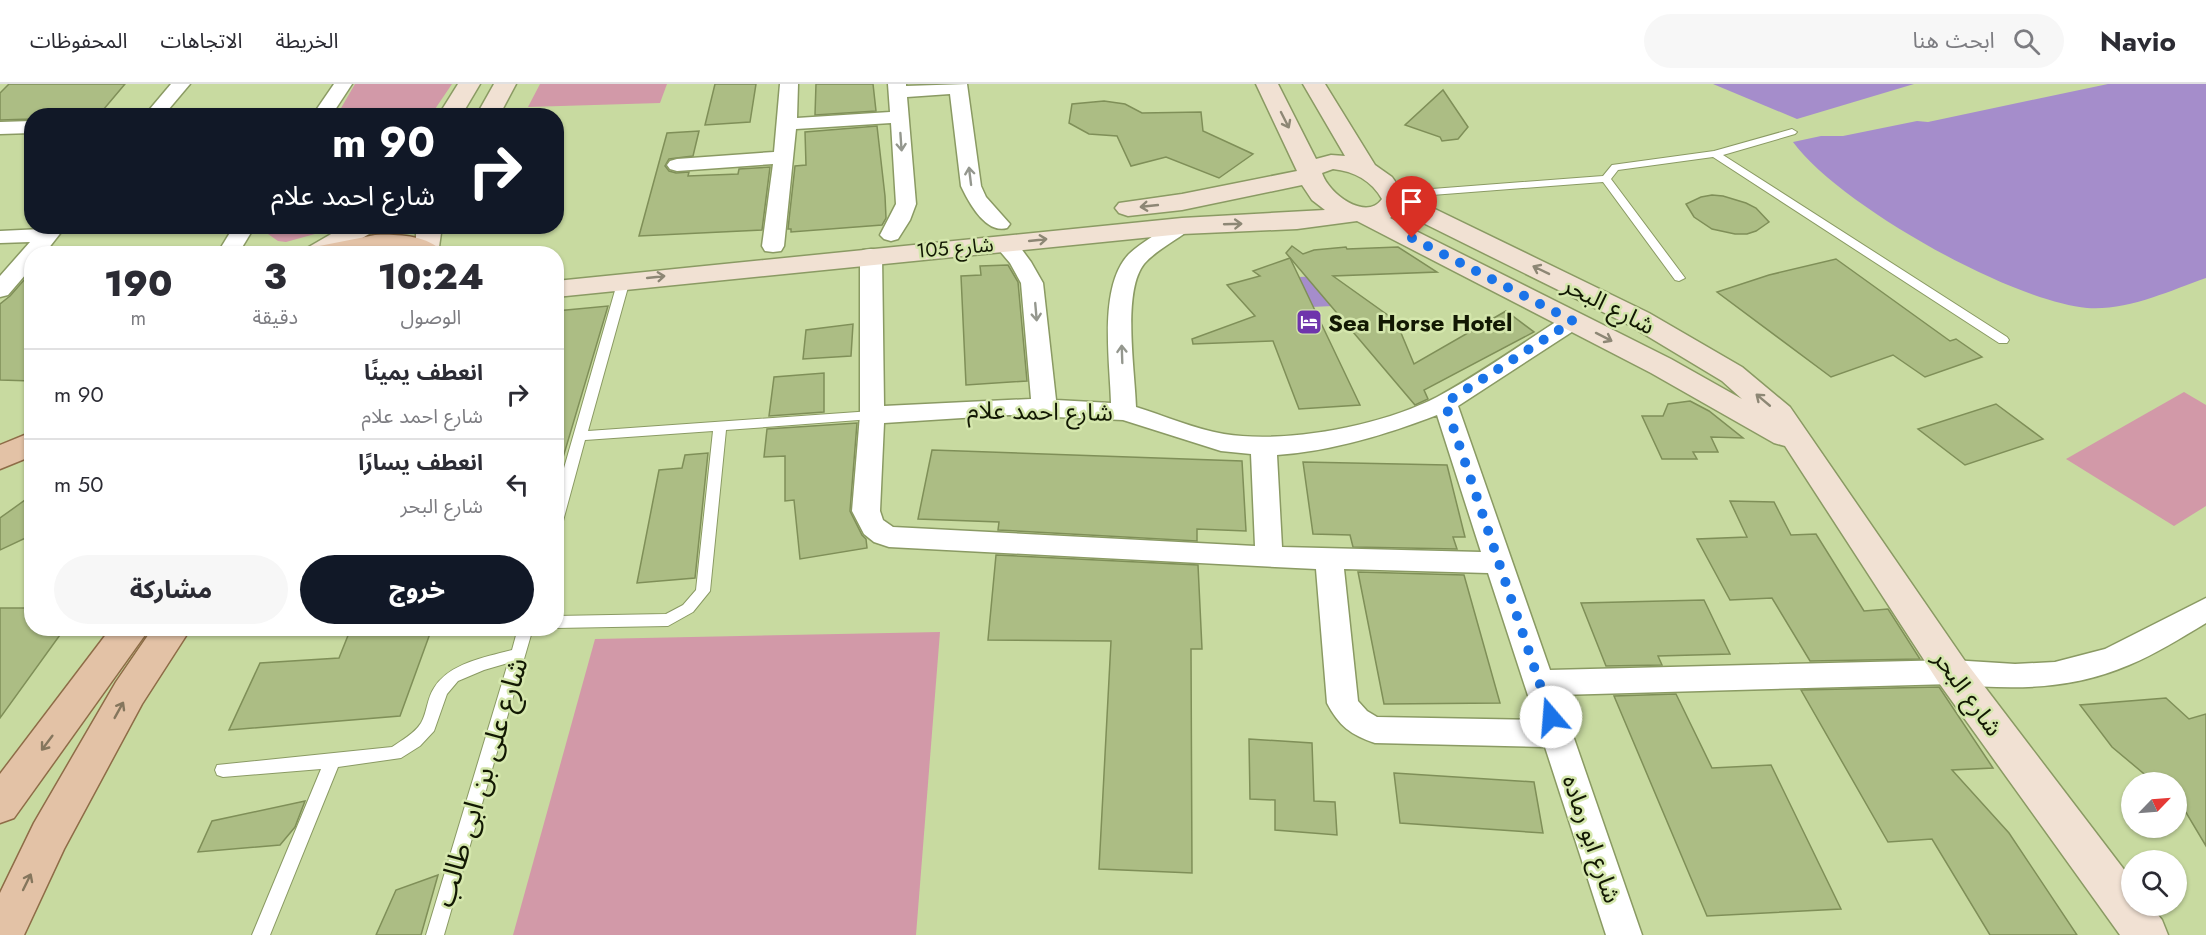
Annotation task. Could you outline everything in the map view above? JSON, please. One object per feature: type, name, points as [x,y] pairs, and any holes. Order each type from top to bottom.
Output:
[{"type":"main road","points":[[454,108],[469,84]]},
{"type":"main road","points":[[492,108],[505,84]]},
{"type":"main road","points":[[1267,84],[1309,173]]},
{"type":"main road","points":[[1314,84],[1365,169]]},
{"type":"main road","name":"شارع 105","points":[[564,288],[871,255],[1182,202],[1309,173],[1331,162],[1349,163],[1365,169]]},
{"type":"main road","name":"شارع البحر","points":[[1365,169],[1384,183],[1394,197],[1639,319],[1713,362],[1732,374],[1779,414],[1952,672],[2146,935]]},
{"type":"main road","name":"شارع البحر","points":[[1309,173],[1318,193],[1334,205],[1360,215],[1661,366],[1735,410],[1800,444]]},
{"type":"main road","name":"شارع 105","points":[[564,267],[891,235],[1002,233],[1297,221],[1387,210],[1393,205],[1394,197]]},
{"type":"main road","points":[[331,246],[351,234]]},
{"type":"main road","points":[[357,246],[372,243],[429,244]]},
{"type":"main road","points":[[0,433],[24,422]]},
{"type":"main road","points":[[0,458],[24,447]]},
{"type":"main road","points":[[0,805],[126,636]]},
{"type":"main road","points":[[2,935],[50,836],[129,693],[168,636]]},
{"type":"street","points":[[160,108],[181,84]]},
{"type":"street","points":[[326,108],[343,84]]},
{"type":"street","points":[[773,246],[787,124],[789,84]]},
{"type":"street","points":[[891,235],[906,204],[898,88],[959,86],[971,186],[977,199],[1026,268],[1032,284],[1044,407]]},
{"type":"street","points":[[787,124],[900,117]]},
{"type":"street","points":[[0,128],[24,126]]},
{"type":"street","points":[[677,165],[783,158]]},
{"type":"street","points":[[1124,412],[1120,299],[1125,278],[1137,259],[1182,226]]},
{"type":"street","points":[[0,237],[26,234]]},
{"type":"street","points":[[40,246],[50,234]]},
{"type":"street","points":[[871,255],[872,415],[866,511],[868,523],[876,531],[889,537],[1269,557],[1498,563]]},
{"type":"street","points":[[0,290],[24,264]]},
{"type":"street","name":"شارع احمد علام","points":[[872,415],[1044,407],[1124,412],[1221,442],[1264,447],[1306,444],[1346,436],[1418,415],[1445,403],[1573,321]]},
{"type":"street","name":"شارع ابو رماده","points":[[1445,403],[1624,935]]},
{"type":"street","points":[[1264,447],[1269,557]]},
{"type":"street","points":[[1329,558],[1343,703],[1359,724],[1375,730],[1556,734]]},
{"type":"street","points":[[1539,683],[1952,672],[2011,678],[2053,675],[2086,668],[2118,657],[2206,609]]},
{"type":"lane","points":[[1394,197],[1606,179],[1615,167],[1715,153],[1792,132]]},
{"type":"lane","points":[[1715,153],[2003,340]]},
{"type":"lane","points":[[1606,179],[1679,278]]},
{"type":"lane","points":[[564,493],[624,280]]},
{"type":"lane","name":"شارع احمد علام","points":[[580,436],[872,415]]},
{"type":"lane","points":[[564,622],[668,620],[684,613],[697,602],[703,591],[720,426]]},
{"type":"lane","name":"شارع على بن ابى طالب","points":[[435,935],[524,636]]},
{"type":"lane","points":[[223,770],[395,753],[414,741],[428,726],[440,691],[453,677],[480,665],[519,654]]},
{"type":"lane","points":[[261,935],[332,761]]},
{"type":"shaded area","points":[[355,84],[452,84],[436,108],[341,108]]},
{"type":"shaded area","points":[[540,84],[667,84],[660,103],[528,107]]},
{"type":"shaded area","points":[[1713,84],[1914,84],[1797,119]]},
{"type":"shaded area","points":[[2108,84],[2206,84],[2206,278],[2148,299],[2117,306],[2087,308],[2054,301],[2015,288],[1972,269],[1885,220],[1815,167],[1793,142],[1821,136],[1843,136],[1917,121],[1928,122]]},
{"type":"shaded area","points":[[268,234],[315,234],[286,242],[278,241]]},
{"type":"shaded area","points":[[1321,276],[1333,306],[1311,307],[1299,277]]},
{"type":"shaded area","points":[[2184,392],[2206,405],[2206,506],[2174,526],[2066,459]]},
{"type":"shaded area","points":[[940,632],[916,935],[513,935],[595,639]]},
{"type":"building","points":[[9,84],[125,84],[105,108],[24,108],[24,119],[0,120],[0,93]]},
{"type":"building","points":[[715,84],[756,84],[750,122],[705,125]]},
{"type":"building","points":[[816,84],[873,84],[876,111],[815,115]]},
{"type":"building","points":[[1443,90],[1468,127],[1458,139],[1442,141],[1440,137],[1405,125]]},
{"type":"building","points":[[1104,101],[1125,104],[1142,113],[1201,112],[1203,131],[1253,154],[1219,178],[1166,157],[1131,166],[1117,136],[1089,134],[1069,123],[1072,104]]},
{"type":"building","points":[[877,126],[885,196],[886,218],[882,225],[791,232],[791,229],[788,229],[795,166],[806,165],[805,132]]},
{"type":"building","points":[[699,131],[693,156],[669,159],[665,166],[669,171],[676,173],[689,172],[688,176],[738,174],[739,169],[770,167],[762,230],[639,236],[667,133]]},
{"type":"building","points":[[1712,195],[1746,203],[1756,208],[1769,222],[1747,234],[1712,229],[1694,217],[1686,204]]},
{"type":"building","points":[[1292,246],[1303,254],[1314,250],[1346,247],[1347,249],[1398,247],[1437,272],[1333,276],[1396,321],[1414,364],[1506,311],[1534,332],[1424,390],[1428,399],[1415,405],[1286,253]]},
{"type":"building","points":[[1290,258],[1360,405],[1299,409],[1273,341],[1193,344],[1192,339],[1255,316],[1227,285],[1260,276],[1253,271]]},
{"type":"building","points":[[1836,259],[1950,341],[1956,339],[1982,357],[1925,377],[1893,355],[1831,377],[1717,292],[1769,275]]},
{"type":"building","points":[[1008,265],[1018,282],[1027,381],[966,385],[961,276],[981,275],[980,266]]},
{"type":"building","points":[[24,280],[24,381],[0,380],[0,304]]},
{"type":"building","points":[[608,306],[564,454],[564,310]]},
{"type":"building","points":[[853,324],[851,356],[803,359],[806,330]]},
{"type":"building","points":[[824,373],[824,412],[769,416],[774,377]]},
{"type":"building","points":[[1690,401],[1709,411],[1743,438],[1711,437],[1718,452],[1693,452],[1697,459],[1662,459],[1642,416],[1663,416],[1668,404]]},
{"type":"building","points":[[1996,404],[2043,439],[1965,465],[1918,429]]},
{"type":"building","points":[[857,423],[850,511],[866,539],[867,548],[800,559],[794,500],[785,501],[785,456],[764,457],[767,429]]},
{"type":"building","points":[[932,450],[1242,461],[1246,531],[1197,529],[1197,541],[998,530],[999,522],[918,519]]},
{"type":"building","points":[[708,453],[695,578],[637,583],[659,470],[682,468],[685,455]]},
{"type":"building","points":[[1303,462],[1447,465],[1465,537],[1453,537],[1457,549],[1353,547],[1350,535],[1313,534]]},
{"type":"building","points":[[24,501],[24,539],[0,550],[0,518]]},
{"type":"building","points":[[1730,501],[1774,502],[1791,535],[1816,534],[1864,611],[1888,609],[1920,659],[1810,661],[1772,598],[1730,600],[1697,539],[1747,537]]},
{"type":"building","points":[[996,555],[1198,565],[1202,649],[1191,649],[1192,873],[1099,869],[1111,641],[988,640]]},
{"type":"building","points":[[1358,572],[1464,575],[1500,703],[1384,704]]},
{"type":"building","points":[[1704,600],[1730,654],[1658,656],[1662,665],[1606,666],[1581,603]]},
{"type":"building","points":[[0,608],[24,608],[24,636],[59,636],[0,718]]},
{"type":"building","points":[[348,636],[429,636],[400,716],[229,730],[260,663],[339,658]]},
{"type":"building","points":[[1939,687],[1993,768],[1952,770],[2009,833],[2077,935],[1990,935],[1932,839],[1888,842],[1801,690]]},
{"type":"building","points":[[1676,694],[1712,768],[1771,765],[1841,909],[1707,916],[1614,696]]},
{"type":"building","points":[[2166,698],[2189,719],[2206,714],[2206,846],[2187,814],[2187,772],[2142,772],[2112,747],[2080,705]]},
{"type":"building","points":[[1249,739],[1312,743],[1314,801],[1335,802],[1337,835],[1275,830],[1275,800],[1250,799]]},
{"type":"building","points":[[1394,773],[1534,782],[1543,833],[1400,823]]},
{"type":"building","points":[[305,801],[295,827],[280,845],[198,852],[212,821]]},
{"type":"building","points":[[438,875],[421,935],[376,935],[396,890]]},
{"type":"place","name":"Sea Horse Hotel","points":[[1309,322]]},
{"type":"route","points":[[1412,238],[1573,321],[1445,403],[1551,717]]}]
